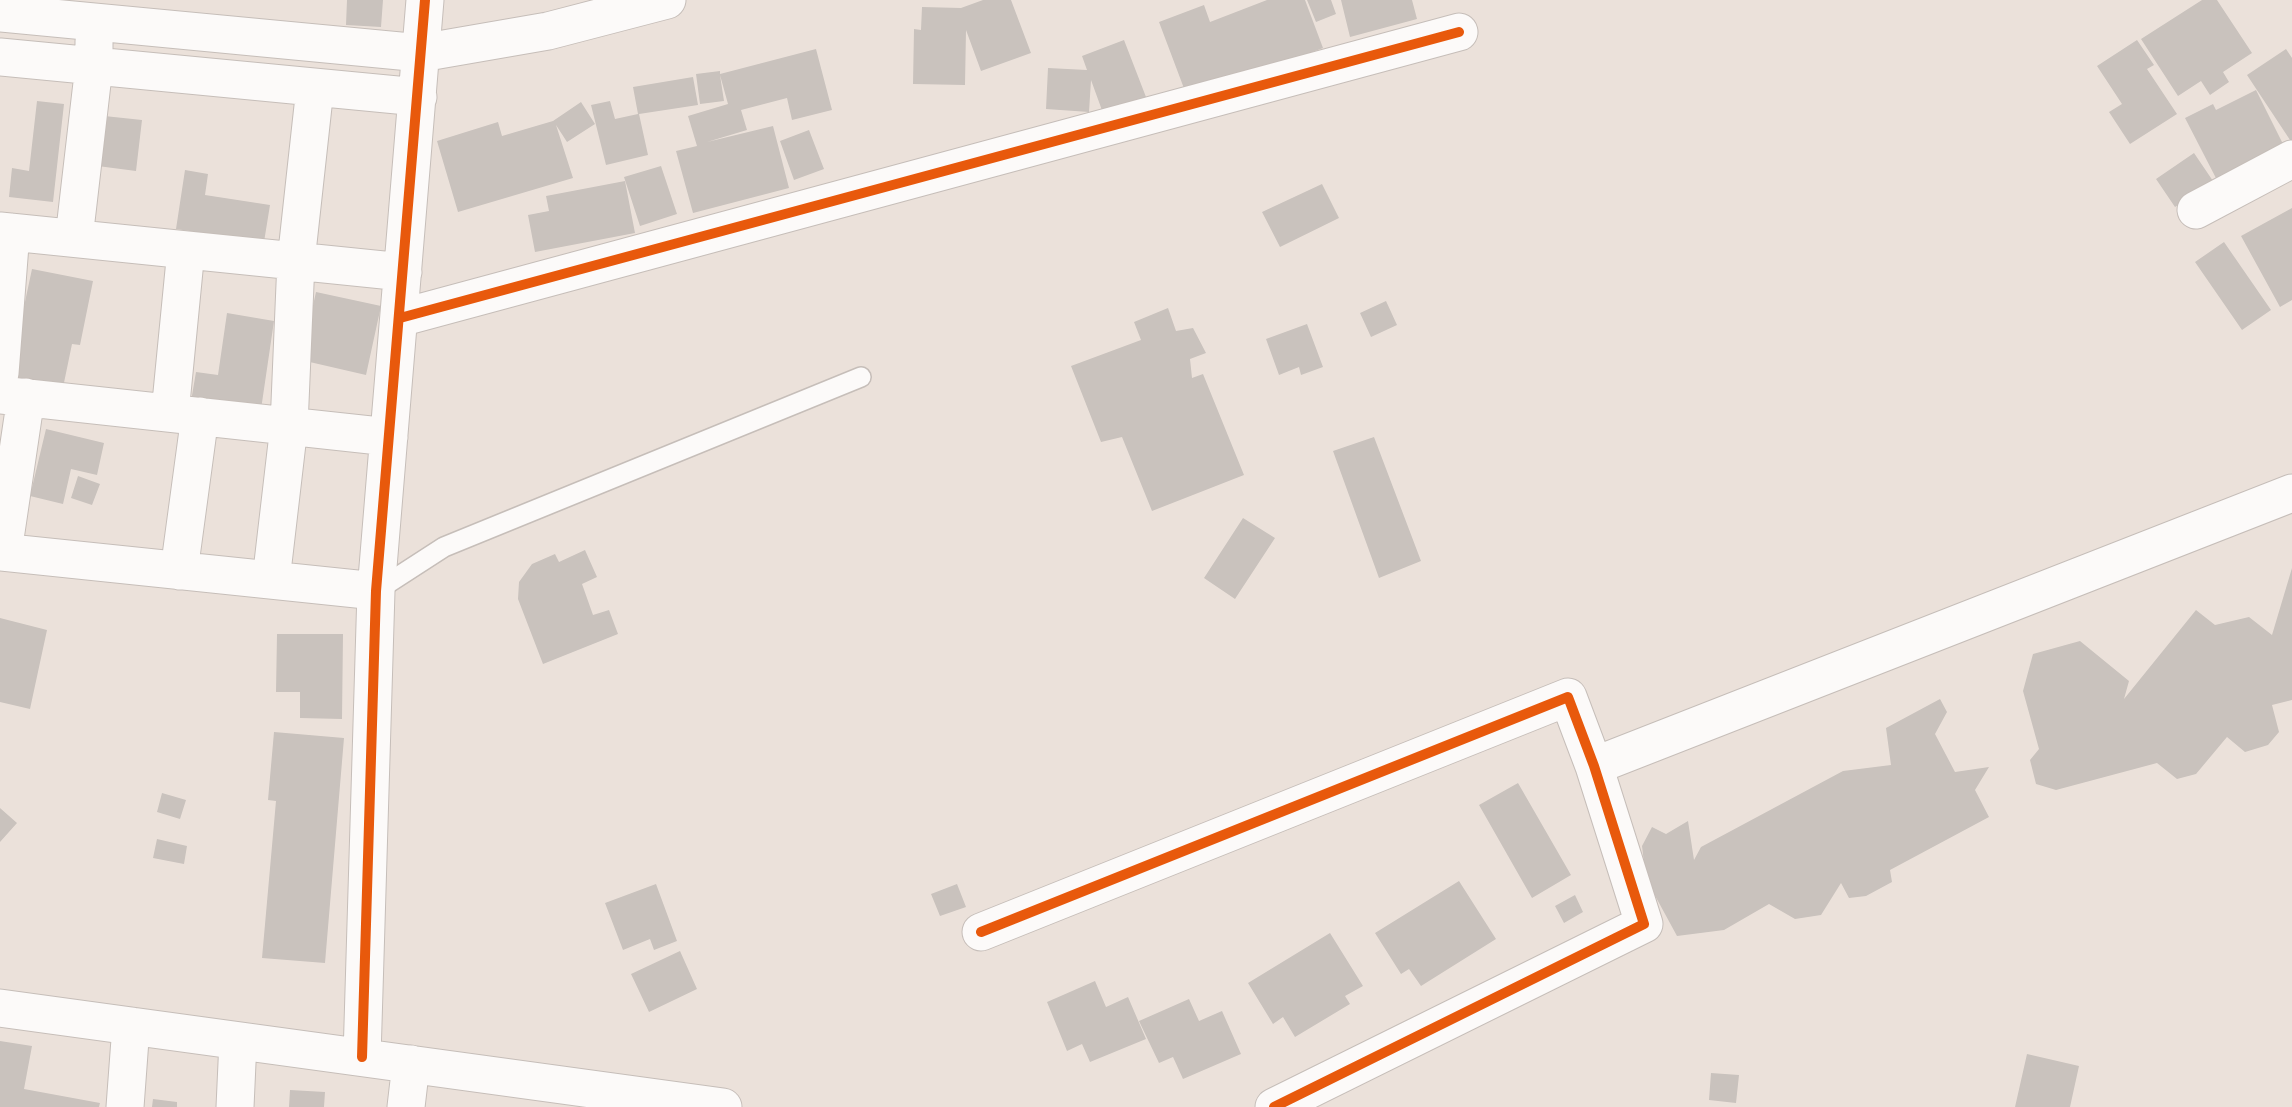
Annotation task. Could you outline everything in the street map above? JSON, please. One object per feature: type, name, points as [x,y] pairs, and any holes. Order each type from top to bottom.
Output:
[{"type":"street","points":[[362,1057],[376,591],[425,0]]},
{"type":"street","points":[[0,13],[53,9],[95,22],[421,53],[548,31],[667,0]]},
{"type":"street","points":[[74,239],[94,66],[95,22]]},
{"type":"street","points":[[400,317],[1459,32]]},
{"type":"street","points":[[0,57],[418,97]]},
{"type":"street","points":[[271,580],[289,426],[296,261],[315,88]]},
{"type":"street","points":[[2196,210],[2292,159]]},
{"type":"street","points":[[376,591],[2,552],[9,388],[6,232],[403,272]]},
{"type":"street","points":[[179,571],[185,414],[186,250]]},
{"type":"street","points":[[9,388],[185,414],[389,437]]},
{"type":"street","points":[[1594,766],[2292,493]]},
{"type":"street","points":[[981,932],[1568,697],[1594,766],[1644,924],[1274,1107]]},
{"type":"street","points":[[0,1008],[723,1107]]},
{"type":"street","points":[[125,1107],[131,1026]]},
{"type":"street","points":[[235,1107],[238,1041]]},
{"type":"street","points":[[406,1107],[411,1064]]},
{"type":"lane","points":[[376,591],[443,547],[861,377]]},
{"type":"building","points":[[347,0],[383,0],[381,27],[346,25]]},
{"type":"building","points":[[983,0],[1011,0],[1031,53],[981,71],[966,30],[965,85],[913,84],[914,29],[921,30],[922,7],[961,8]]},
{"type":"building","points":[[1267,0],[1305,0],[1323,48],[1188,99],[1159,22],[1204,5],[1210,22]]},
{"type":"building","points":[[1307,0],[1331,0],[1336,14],[1316,22]]},
{"type":"building","points":[[1341,0],[1412,0],[1417,19],[1350,37]]},
{"type":"building","points":[[2202,0],[2217,0],[2252,53],[2223,72],[2229,82],[2210,95],[2201,81],[2178,96],[2141,39]]},
{"type":"building","points":[[1124,40],[1146,97],[1103,113],[1091,80],[1089,112],[1046,109],[1048,68],[1087,70],[1082,56]]},
{"type":"building","points":[[2137,40],[2154,65],[2147,69],[2177,114],[2130,144],[2109,112],[2122,104],[2097,66]]},
{"type":"building","points":[[816,49],[832,110],[792,120],[787,98],[741,110],[747,130],[707,142],[773,126],[789,188],[693,213],[676,151],[697,146],[688,116],[728,104],[720,75],[724,101],[700,104],[696,74],[720,71],[720,74]]},
{"type":"building","points":[[2286,49],[2292,58],[2292,143],[2247,75]]},
{"type":"building","points":[[693,77],[698,105],[639,114],[648,155],[606,165],[591,105],[610,101],[615,119],[638,114],[633,87]]},
{"type":"building","points":[[2256,90],[2285,148],[2218,182],[2185,118],[2213,104],[2216,110]]},
{"type":"building","points":[[37,101],[64,104],[53,202],[9,197],[12,168],[29,171]]},
{"type":"building","points":[[581,102],[595,124],[567,142],[556,125],[573,178],[458,212],[437,141],[498,122],[502,136],[553,121]]},
{"type":"building","points":[[95,115],[142,120],[136,171],[90,165]]},
{"type":"building","points":[[809,130],[824,169],[794,180],[780,141]]},
{"type":"building","points":[[2194,153],[2213,181],[2175,207],[2156,179]]},
{"type":"building","points":[[661,166],[677,214],[640,226],[624,177]]},
{"type":"building","points":[[185,170],[208,174],[205,195],[270,205],[264,242],[176,229]]},
{"type":"building","points":[[625,181],[635,233],[535,252],[528,215],[549,211],[546,196]]},
{"type":"building","points":[[1322,184],[1339,218],[1280,247],[1262,212]]},
{"type":"building","points":[[2292,208],[2292,300],[2280,307],[2241,236]]},
{"type":"building","points":[[2224,242],[2271,310],[2242,330],[2195,262]]},
{"type":"building","points":[[32,269],[93,281],[80,345],[72,344],[60,402],[6,391]]},
{"type":"building","points":[[316,292],[381,306],[366,375],[301,360]]},
{"type":"building","points":[[1386,301],[1397,325],[1371,337],[1360,313]]},
{"type":"building","points":[[1168,308],[1176,331],[1193,328],[1206,353],[1190,359],[1192,378],[1203,374],[1244,475],[1152,511],[1122,437],[1101,442],[1071,366],[1141,340],[1134,322]]},
{"type":"building","points":[[227,313],[274,321],[259,423],[189,413],[196,372],[218,375]]},
{"type":"building","points":[[1307,324],[1323,367],[1301,375],[1299,367],[1279,375],[1266,339]]},
{"type":"building","points":[[46,429],[104,443],[97,475],[71,469],[63,504],[30,496]]},
{"type":"building","points":[[1374,437],[1421,561],[1379,578],[1333,451]]},
{"type":"building","points":[[78,476],[100,484],[92,505],[71,498]]},
{"type":"building","points":[[1243,518],[1275,538],[1235,599],[1204,578]]},
{"type":"building","points":[[585,550],[597,577],[582,584],[593,615],[609,610],[618,634],[543,664],[518,599],[519,582],[532,564],[555,554],[559,562]]},
{"type":"building","points":[[2292,568],[2292,700],[2272,705],[2279,732],[2268,745],[2245,752],[2227,737],[2196,774],[2177,779],[2157,763],[2056,790],[2036,784],[2030,760],[2039,749],[2023,691],[2033,654],[2080,641],[2129,681],[2124,699],[2196,610],[2215,625],[2249,617],[2272,635]]},
{"type":"building","points":[[0,618],[47,630],[30,709],[0,702]]},
{"type":"building","points":[[277,634],[343,634],[342,719],[300,718],[300,692],[276,692]]},
{"type":"building","points":[[1940,699],[1947,712],[1935,734],[1955,772],[1989,767],[1975,790],[1989,817],[1890,870],[1892,882],[1866,896],[1849,898],[1841,883],[1821,915],[1795,919],[1769,904],[1724,930],[1677,936],[1646,879],[1642,846],[1652,827],[1666,834],[1688,821],[1694,860],[1701,847],[1843,771],[1891,765],[1886,728]]},
{"type":"building","points":[[274,732],[344,738],[325,963],[262,958],[276,801],[268,800]]},
{"type":"building","points":[[1518,783],[1571,875],[1532,898],[1479,805]]},
{"type":"building","points":[[162,793],[186,800],[180,819],[157,812]]},
{"type":"building","points":[[0,808],[17,823],[0,842]]},
{"type":"building","points":[[157,839],[187,846],[184,864],[153,858]]},
{"type":"building","points":[[1459,881],[1496,939],[1421,986],[1409,969],[1401,974],[1375,933]]},
{"type":"building","points":[[656,884],[677,941],[654,950],[650,939],[623,950],[605,903]]},
{"type":"building","points":[[957,884],[966,907],[940,916],[931,894]]},
{"type":"building","points":[[1575,895],[1583,912],[1564,923],[1555,906]]},
{"type":"building","points":[[1330,933],[1363,986],[1345,996],[1350,1004],[1295,1037],[1283,1017],[1273,1024],[1248,983]]},
{"type":"building","points":[[680,951],[697,989],[649,1012],[631,974]]},
{"type":"building","points":[[1095,981],[1106,1007],[1128,997],[1146,1039],[1090,1062],[1082,1044],[1067,1051],[1047,1002]]},
{"type":"building","points":[[1189,999],[1199,1021],[1222,1011],[1241,1054],[1183,1079],[1173,1057],[1159,1063],[1139,1021]]},
{"type":"building","points":[[0,1041],[32,1046],[24,1089],[100,1103],[99,1107],[0,1107]]},
{"type":"building","points":[[2027,1054],[2079,1066],[2070,1107],[2015,1107]]},
{"type":"building","points":[[1711,1073],[1739,1075],[1736,1103],[1709,1100]]},
{"type":"building","points":[[290,1090],[325,1092],[324,1107],[289,1107]]},
{"type":"building","points":[[153,1099],[177,1102],[177,1107],[152,1107]]},
{"type":"cycle path","points":[[362,1057],[376,591],[425,0]]},
{"type":"cycle path","points":[[400,318],[1459,32]]},
{"type":"cycle path","points":[[981,932],[1568,697],[1594,766],[1644,924],[1274,1107]]}]
